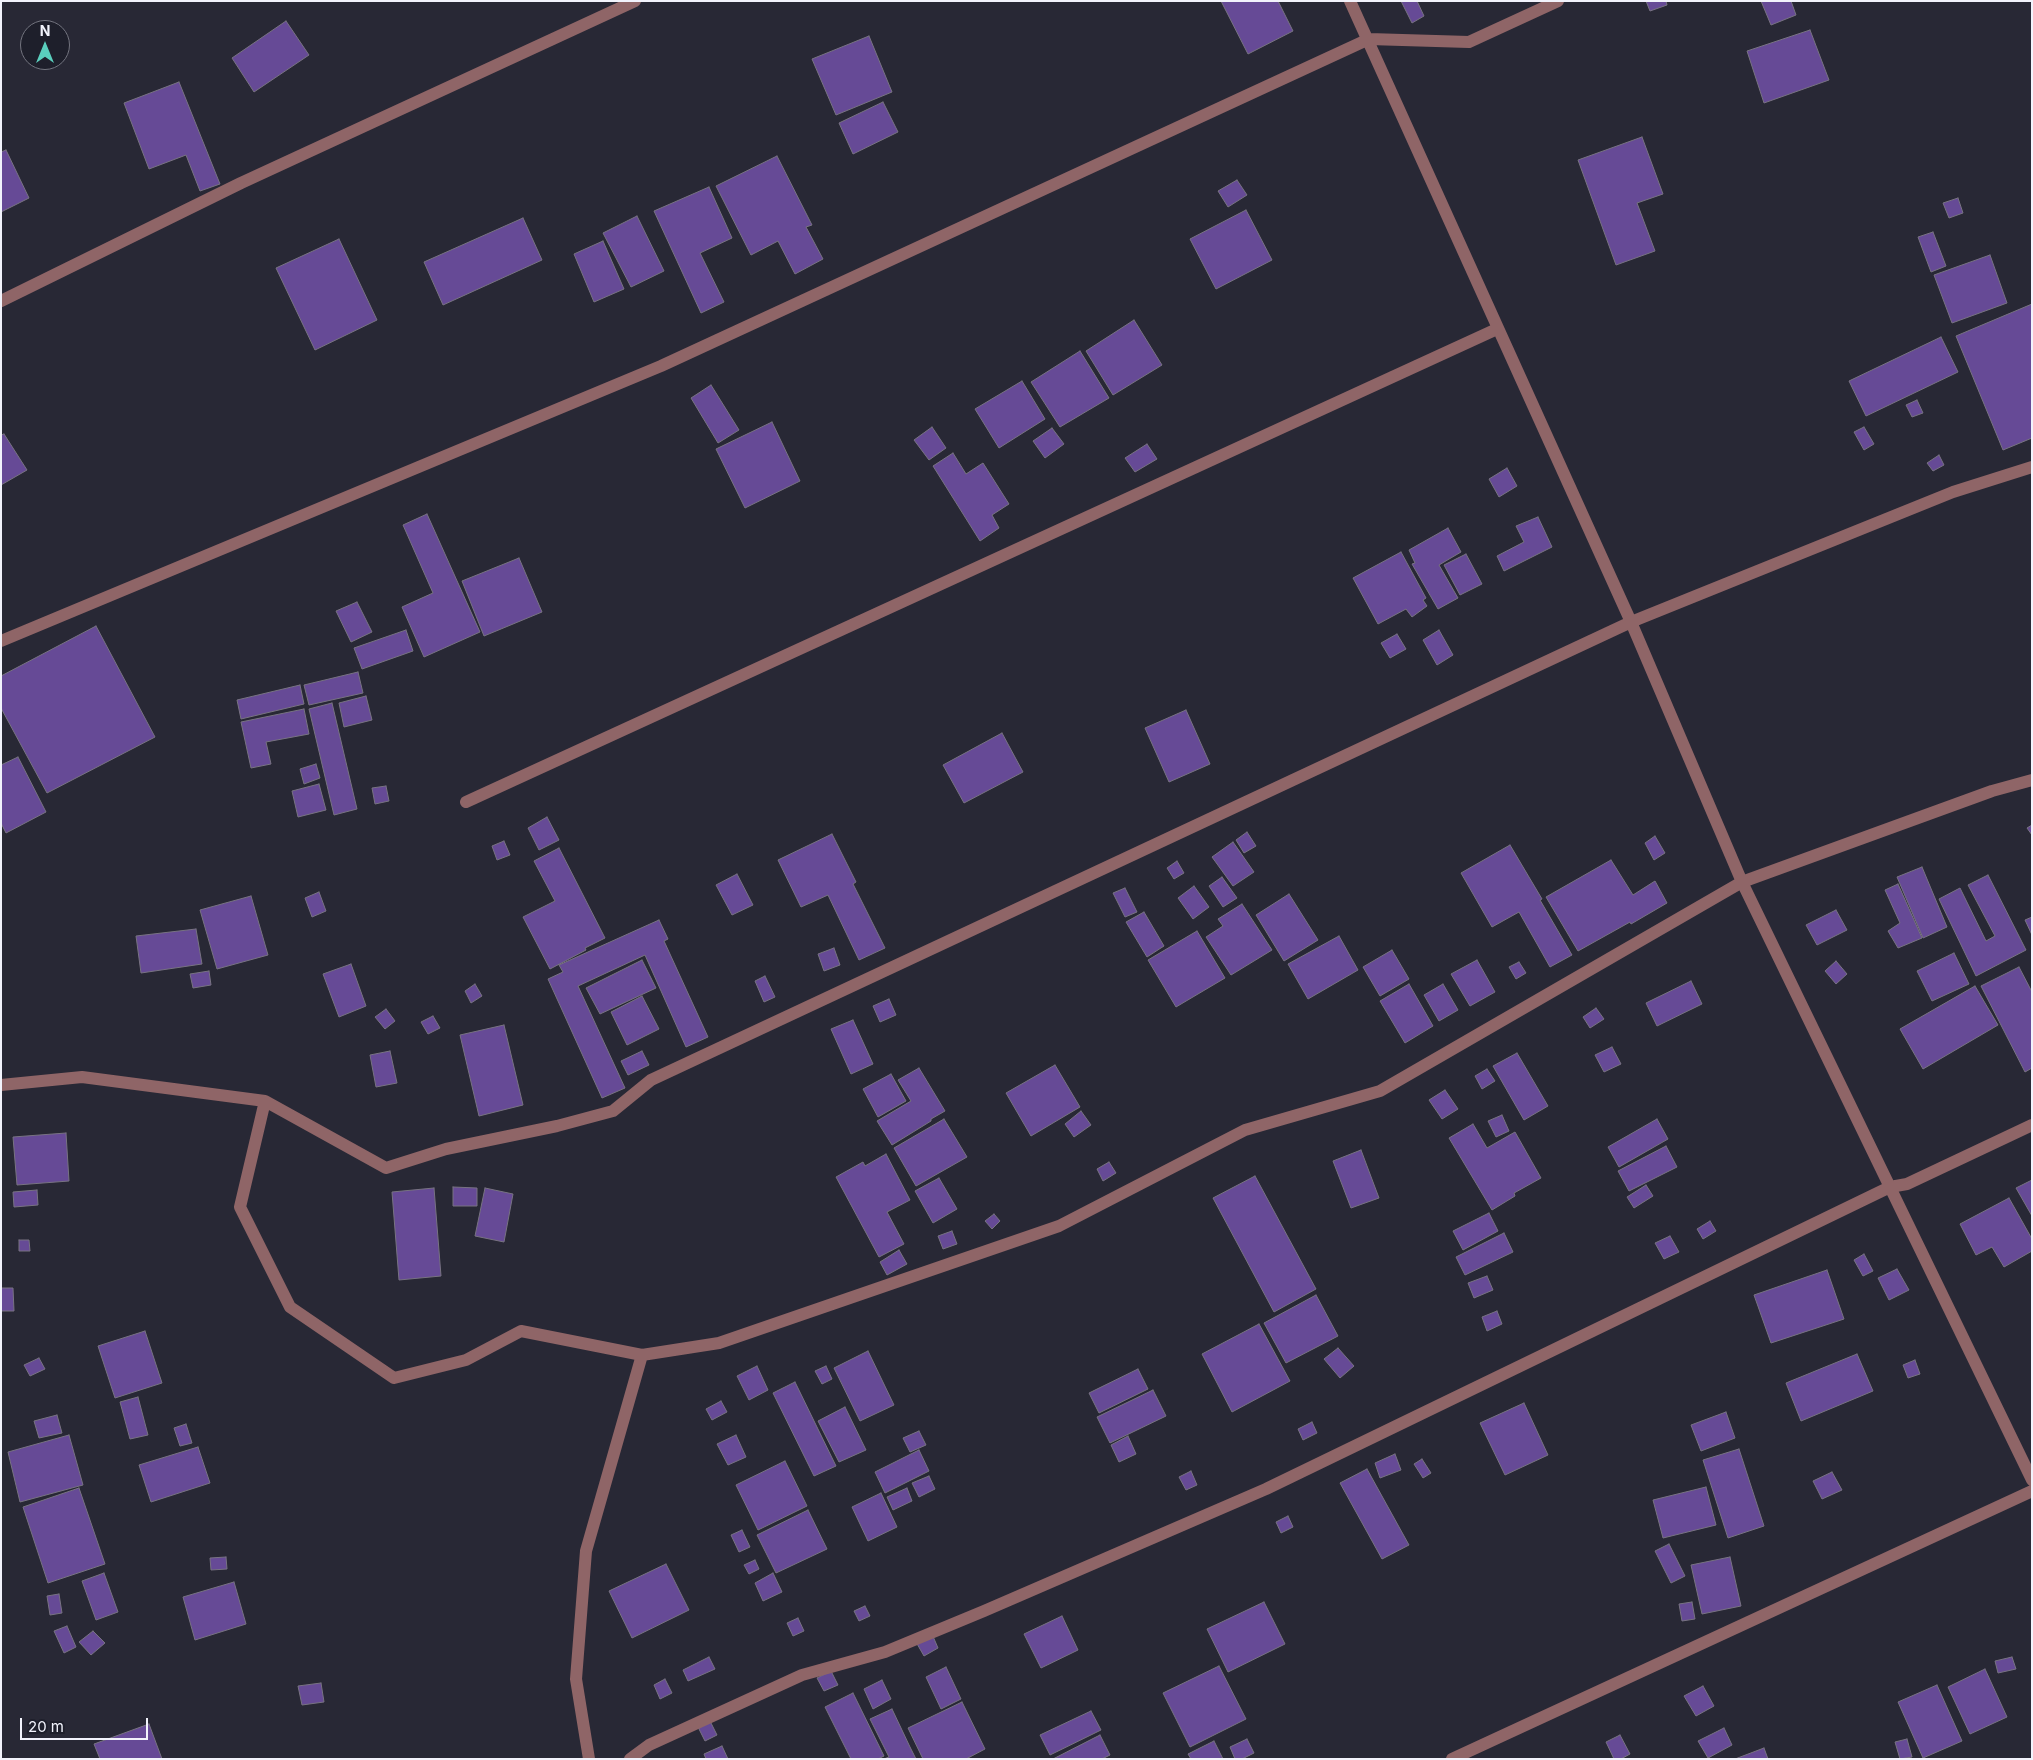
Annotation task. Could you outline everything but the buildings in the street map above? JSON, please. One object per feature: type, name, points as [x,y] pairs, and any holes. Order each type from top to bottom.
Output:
[{"type":"street","points":[[1,301],[242,183],[635,1]]},
{"type":"street","points":[[1350,1],[1369,39],[1497,329],[1631,622],[1742,882],[2032,1480]]},
{"type":"street","points":[[1,641],[661,366],[1369,39],[1469,42],[1558,1]]},
{"type":"street","points":[[466,802],[1497,329]]},
{"type":"street","points":[[1,1085],[82,1077],[265,1101],[386,1168],[446,1149],[557,1126],[613,1111],[651,1080],[1631,622],[1954,492],[2032,467]]},
{"type":"street","points":[[265,1101],[240,1207],[290,1307],[394,1378],[466,1360],[521,1331],[642,1354],[719,1343],[1059,1226],[1245,1130],[1380,1090],[1742,882],[1992,791],[2032,780]]},
{"type":"street","points":[[630,1759],[650,1744],[802,1675],[885,1652],[984,1612],[1266,1489],[1890,1187],[1907,1184],[2032,1125]]},
{"type":"street","points":[[589,1759],[576,1679],[586,1551],[642,1354]]},
{"type":"street","points":[[1452,1759],[2032,1491]]}]
